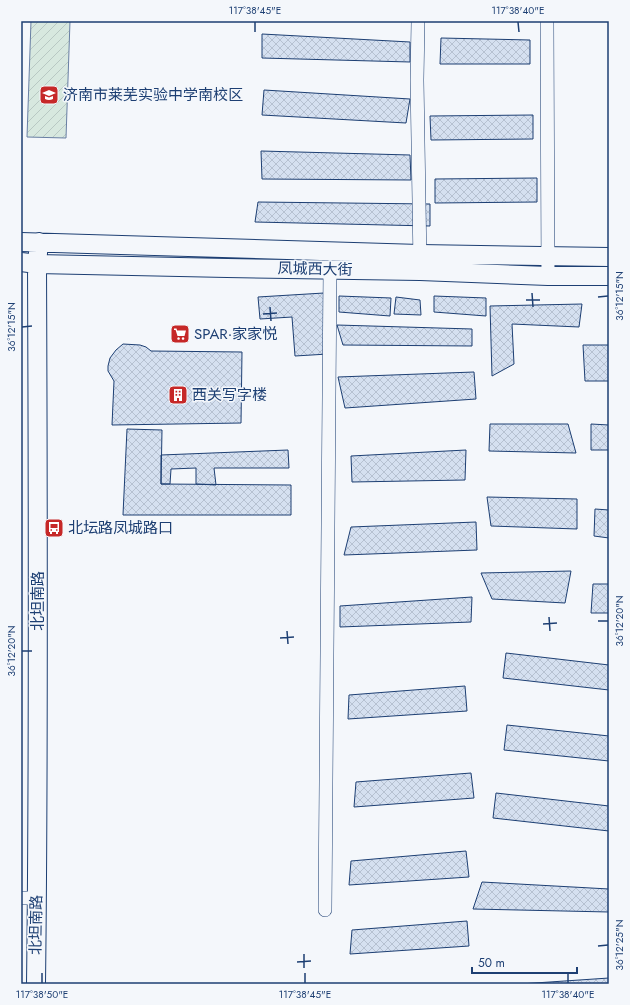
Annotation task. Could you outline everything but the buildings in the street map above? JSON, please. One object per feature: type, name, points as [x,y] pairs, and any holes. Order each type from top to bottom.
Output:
[{"type":"main road","name":"凤城西大街","points":[[30,242],[420,262],[548,276],[609,276]]},
{"type":"main road","name":"北坦南路","points":[[30,242],[29,263],[38,537],[29,898],[36,984]]},
{"type":"main road","name":"凤城西大街","points":[[29,263],[330,269],[420,262],[548,256],[609,257]]},
{"type":"street","points":[[418,21],[417,80],[420,262]]},
{"type":"street","points":[[547,21],[548,276]]},
{"type":"street","points":[[325,910],[330,269]]},
{"type":"shaded area","points":[[31,21],[70,21],[66,138],[27,137]]},
{"type":"place","name":"济南市莱芜实验中学南校区","points":[[49,95]]},
{"type":"place","name":"SPAR·家家悦","points":[[180,334]]},
{"type":"place","name":"西关写字楼","points":[[178,395]]},
{"type":"place","name":"北坛路凤城路口","points":[[54,528]]}]
